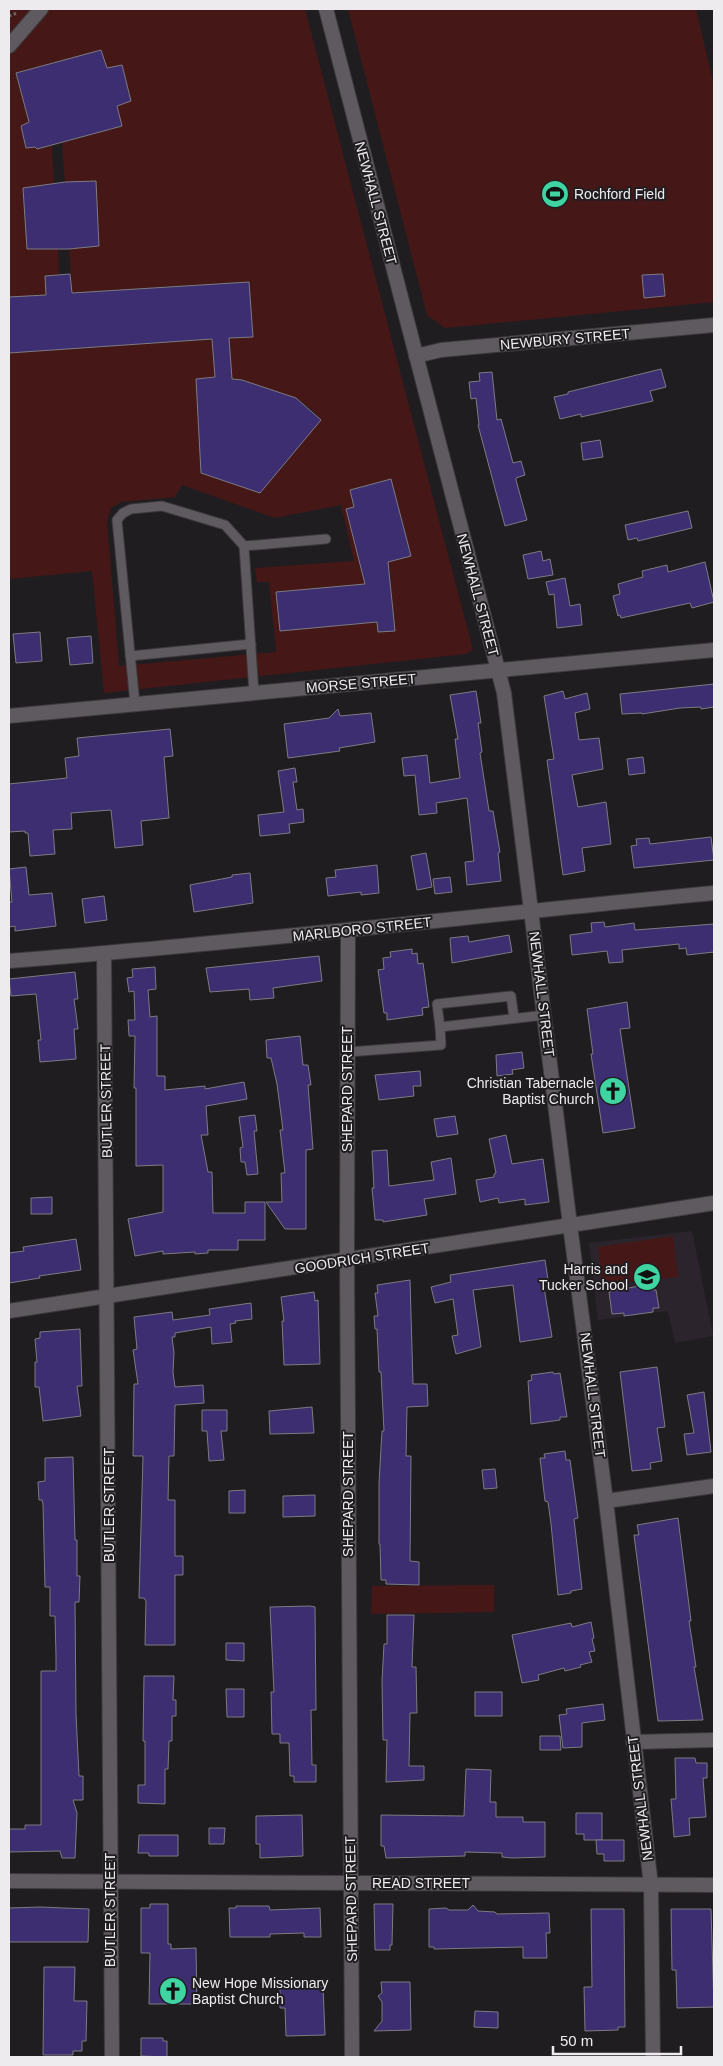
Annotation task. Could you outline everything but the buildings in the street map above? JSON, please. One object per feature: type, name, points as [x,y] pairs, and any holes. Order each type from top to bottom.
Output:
[{"type":"street","points":[[9,46],[41,9]]},
{"type":"street","name":"NEWHALL STREET","points":[[326,9],[504,693],[606,1501],[651,1885],[653,2057]]},
{"type":"street","name":"NEWBURY STREET","points":[[416,356],[441,350],[714,325]]},
{"type":"street","name":"MORSE STREET","points":[[9,716],[714,650]]},
{"type":"street","name":"MARLBORO STREET","points":[[9,961],[348,931],[532,910],[714,893]]},
{"type":"street","name":"SHEPARD STREET","points":[[348,931],[347,1260],[352,2057]]},
{"type":"street","name":"BUTLER STREET","points":[[104,954],[108,1296],[112,2057]]},
{"type":"street","name":"GOODRICH STREET","points":[[9,1311],[714,1203]]},
{"type":"street","points":[[606,1501],[714,1486]]},
{"type":"street","points":[[633,1742],[714,1740]]},
{"type":"street","name":"READ STREET","points":[[9,1881],[714,1884]]},
{"type":"lane","points":[[135,704],[117,520],[123,513],[131,510],[162,506],[225,525],[244,546],[254,693]]},
{"type":"lane","points":[[244,546],[326,539]]},
{"type":"lane","points":[[130,656],[251,644]]},
{"type":"lane","points":[[348,1052],[441,1045],[437,1004],[511,996],[514,1018]]},
{"type":"lane","points":[[440,1027],[545,1015]]},
{"type":"shaded area","points":[[9,9],[305,9],[473,650],[466,654],[104,693],[92,571],[9,579],[9,353],[212,339],[215,377],[260,493],[321,420],[312,410],[296,398],[232,379],[229,338],[253,336],[249,282],[72,293],[69,248],[99,246],[96,181],[65,183],[62,143],[122,126],[117,106],[131,101],[122,65],[107,68],[101,50],[16,73],[29,122],[21,126],[26,148],[35,147],[37,149],[52,146],[54,184],[28,249],[58,249],[59,275],[45,276],[46,295],[9,297]],"holes":[[[391,479],[411,556],[386,562],[390,573],[395,630],[377,622],[280,631],[276,592],[365,584],[346,509],[354,507],[350,490]],[[182,485],[275,518],[341,505],[354,561],[255,568],[257,582],[269,582],[276,652],[119,666],[107,522],[111,508],[121,502],[175,497]]]},
{"type":"shaded area","name":"Rochford Field","points":[[348,9],[696,9],[714,86],[714,302],[445,328],[427,315]]},
{"type":"shaded area","name":"Harris and Tucker School","points":[[692,1231],[713,1336],[675,1343],[668,1311],[598,1320],[589,1243]]},
{"type":"shaded area","points":[[673,1236],[678,1277],[602,1285],[598,1247]]},
{"type":"shaded area","points":[[494,1585],[494,1612],[371,1614],[372,1586]]},
{"type":"place","name":"Rochford Field","points":[[555,194]]},
{"type":"place","name":"Christian Tabernacle Baptist Church","points":[[613,1091]]},
{"type":"place","name":"Harris and Tucker School","points":[[647,1277]]},
{"type":"place","name":"New Hope Missionary Baptist Church","points":[[173,1991]]}]
